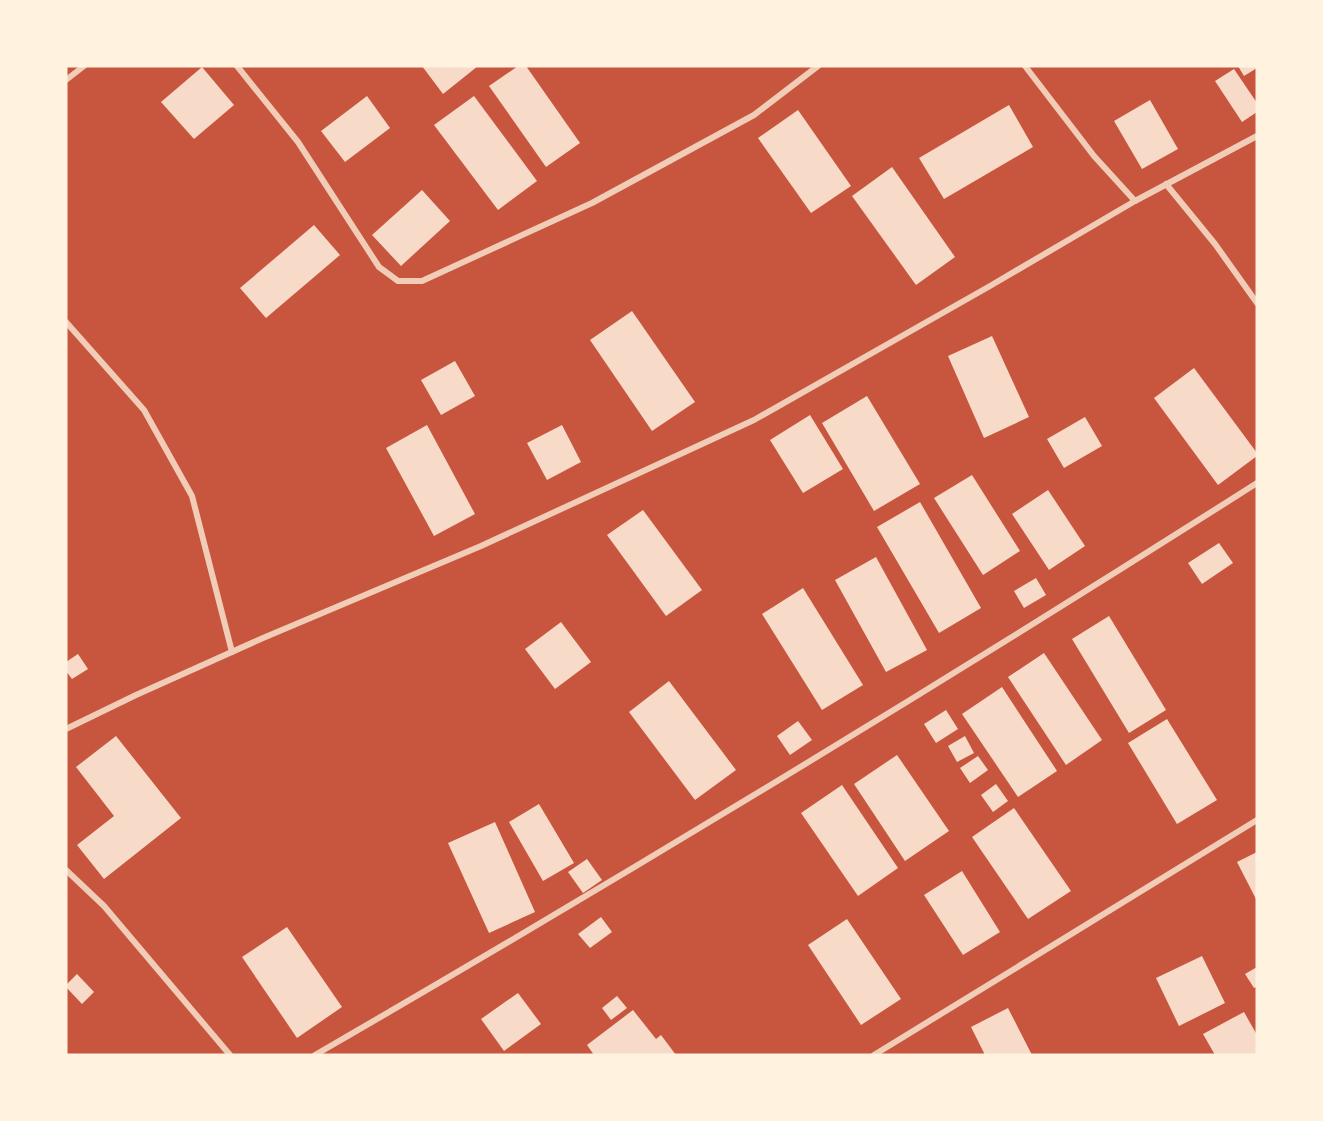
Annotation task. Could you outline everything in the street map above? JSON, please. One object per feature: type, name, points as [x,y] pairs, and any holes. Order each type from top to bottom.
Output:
[{"type":"street","points":[[66,80],[84,66]]},
{"type":"street","points":[[237,66],[298,142],[378,267],[398,281],[422,281],[592,203],[754,114],[818,66]]},
{"type":"street","points":[[1024,66],[1094,156],[1135,201]]},
{"type":"street","points":[[66,729],[232,652],[480,546],[754,420],[1135,201],[1257,136]]},
{"type":"street","points":[[1166,184],[1215,244],[1257,303]]},
{"type":"street","points":[[66,322],[144,410],[192,496],[232,652]]},
{"type":"street","points":[[315,1055],[505,945],[1072,601],[1257,483]]},
{"type":"street","points":[[874,1055],[1257,820]]},
{"type":"street","points":[[66,870],[104,906],[230,1055]]},
{"type":"building","points":[[422,66],[478,66],[443,94]]},
{"type":"building","points":[[518,66],[526,66],[580,143],[546,167],[489,86]]},
{"type":"building","points":[[1238,66],[1257,66],[1257,68],[1244,76]]},
{"type":"building","points":[[202,67],[234,105],[194,139],[161,102]]},
{"type":"building","points":[[1234,69],[1257,103],[1257,112],[1242,122],[1215,81]]},
{"type":"building","points":[[367,96],[390,128],[345,162],[321,131]]},
{"type":"building","points":[[474,96],[537,181],[498,210],[434,125]]},
{"type":"building","points":[[1150,100],[1178,149],[1142,169],[1114,121]]},
{"type":"building","points":[[1009,105],[1033,147],[944,199],[919,158]]},
{"type":"building","points":[[798,110],[851,186],[811,213],[758,138]]},
{"type":"building","points":[[892,167],[955,257],[916,285],[852,196]]},
{"type":"building","points":[[422,190],[450,221],[401,266],[372,235]]},
{"type":"building","points":[[314,225],[340,255],[266,318],[240,288]]},
{"type":"building","points":[[632,311],[695,402],[652,431],[590,340]]},
{"type":"building","points":[[992,336],[1029,417],[984,438],[948,356]]},
{"type":"building","points":[[455,361],[475,396],[441,415],[421,380]]},
{"type":"building","points":[[1194,368],[1257,453],[1257,456],[1218,485],[1154,398]]},
{"type":"building","points":[[867,396],[920,484],[874,511],[822,423]]},
{"type":"building","points":[[810,415],[843,469],[803,493],[770,440]]},
{"type":"building","points":[[1085,417],[1102,446],[1064,468],[1047,439]]},
{"type":"building","points":[[427,425],[475,514],[434,536],[386,448]]},
{"type":"building","points":[[562,425],[581,462],[547,480],[527,443]]},
{"type":"building","points":[[972,475],[1020,551],[983,575],[934,498]]},
{"type":"building","points":[[1048,490],[1085,546],[1049,570],[1012,514]]},
{"type":"building","points":[[920,502],[981,608],[939,633],[877,527]]},
{"type":"building","points":[[643,510],[702,590],[666,616],[607,535]]},
{"type":"building","points":[[1219,543],[1233,563],[1202,584],[1188,563]]},
{"type":"building","points":[[876,557],[927,650],[886,672],[835,580]]},
{"type":"building","points":[[1036,578],[1046,595],[1024,608],[1014,591]]},
{"type":"building","points":[[803,588],[863,685],[822,710],[762,614]]},
{"type":"building","points":[[1109,616],[1166,710],[1129,733],[1072,639]]},
{"type":"building","points":[[561,622],[591,662],[555,689],[525,649]]},
{"type":"building","points":[[1044,653],[1102,740],[1066,765],[1008,677]]},
{"type":"building","points":[[78,654],[88,669],[72,679],[66,671],[66,662]]},
{"type":"building","points":[[669,681],[736,770],[695,800],[629,712]]},
{"type":"building","points":[[1002,687],[1057,771],[1018,797],[962,714]]},
{"type":"building","points":[[946,710],[958,729],[936,743],[924,724]]},
{"type":"building","points":[[1167,719],[1217,800],[1177,824],[1128,743]]},
{"type":"building","points":[[798,721],[812,740],[790,755],[777,736]]},
{"type":"building","points":[[116,736],[181,818],[104,879],[77,845],[114,816],[76,767]]},
{"type":"building","points":[[965,736],[974,753],[957,762],[948,746]]},
{"type":"building","points":[[897,755],[949,831],[905,861],[854,784]]},
{"type":"building","points":[[978,756],[988,770],[970,783],[960,768]]},
{"type":"building","points":[[996,784],[1008,801],[993,812],[981,795]]},
{"type":"building","points":[[842,785],[898,868],[858,896],[801,813]]},
{"type":"building","points":[[539,804],[574,863],[543,881],[509,822]]},
{"type":"building","points":[[1014,808],[1071,891],[1028,919],[972,837]]},
{"type":"building","points":[[495,822],[535,912],[489,933],[448,843]]},
{"type":"building","points":[[1257,852],[1257,901],[1237,862]]},
{"type":"building","points":[[587,859],[602,880],[583,893],[568,872]]},
{"type":"building","points":[[962,871],[1000,932],[963,955],[924,895]]},
{"type":"building","points":[[601,917],[612,932],[590,948],[578,934]]},
{"type":"building","points":[[847,919],[901,999],[861,1025],[808,945]]},
{"type":"building","points":[[287,927],[342,1007],[297,1038],[242,957]]},
{"type":"building","points":[[1202,956],[1225,1003],[1179,1026],[1156,978]]},
{"type":"building","points":[[1257,967],[1257,987],[1254,988],[1245,974]]},
{"type":"building","points":[[77,974],[94,992],[82,1004],[66,987]]},
{"type":"building","points":[[518,993],[541,1024],[504,1051],[481,1019]]},
{"type":"building","points":[[617,996],[627,1008],[611,1020],[602,1008]]},
{"type":"building","points":[[1008,1008],[1032,1055],[985,1055],[971,1027]]},
{"type":"building","points":[[633,1010],[656,1039],[661,1035],[676,1055],[594,1055],[587,1045]]},
{"type":"building","points":[[1244,1012],[1257,1035],[1257,1055],[1215,1055],[1203,1034]]}]
